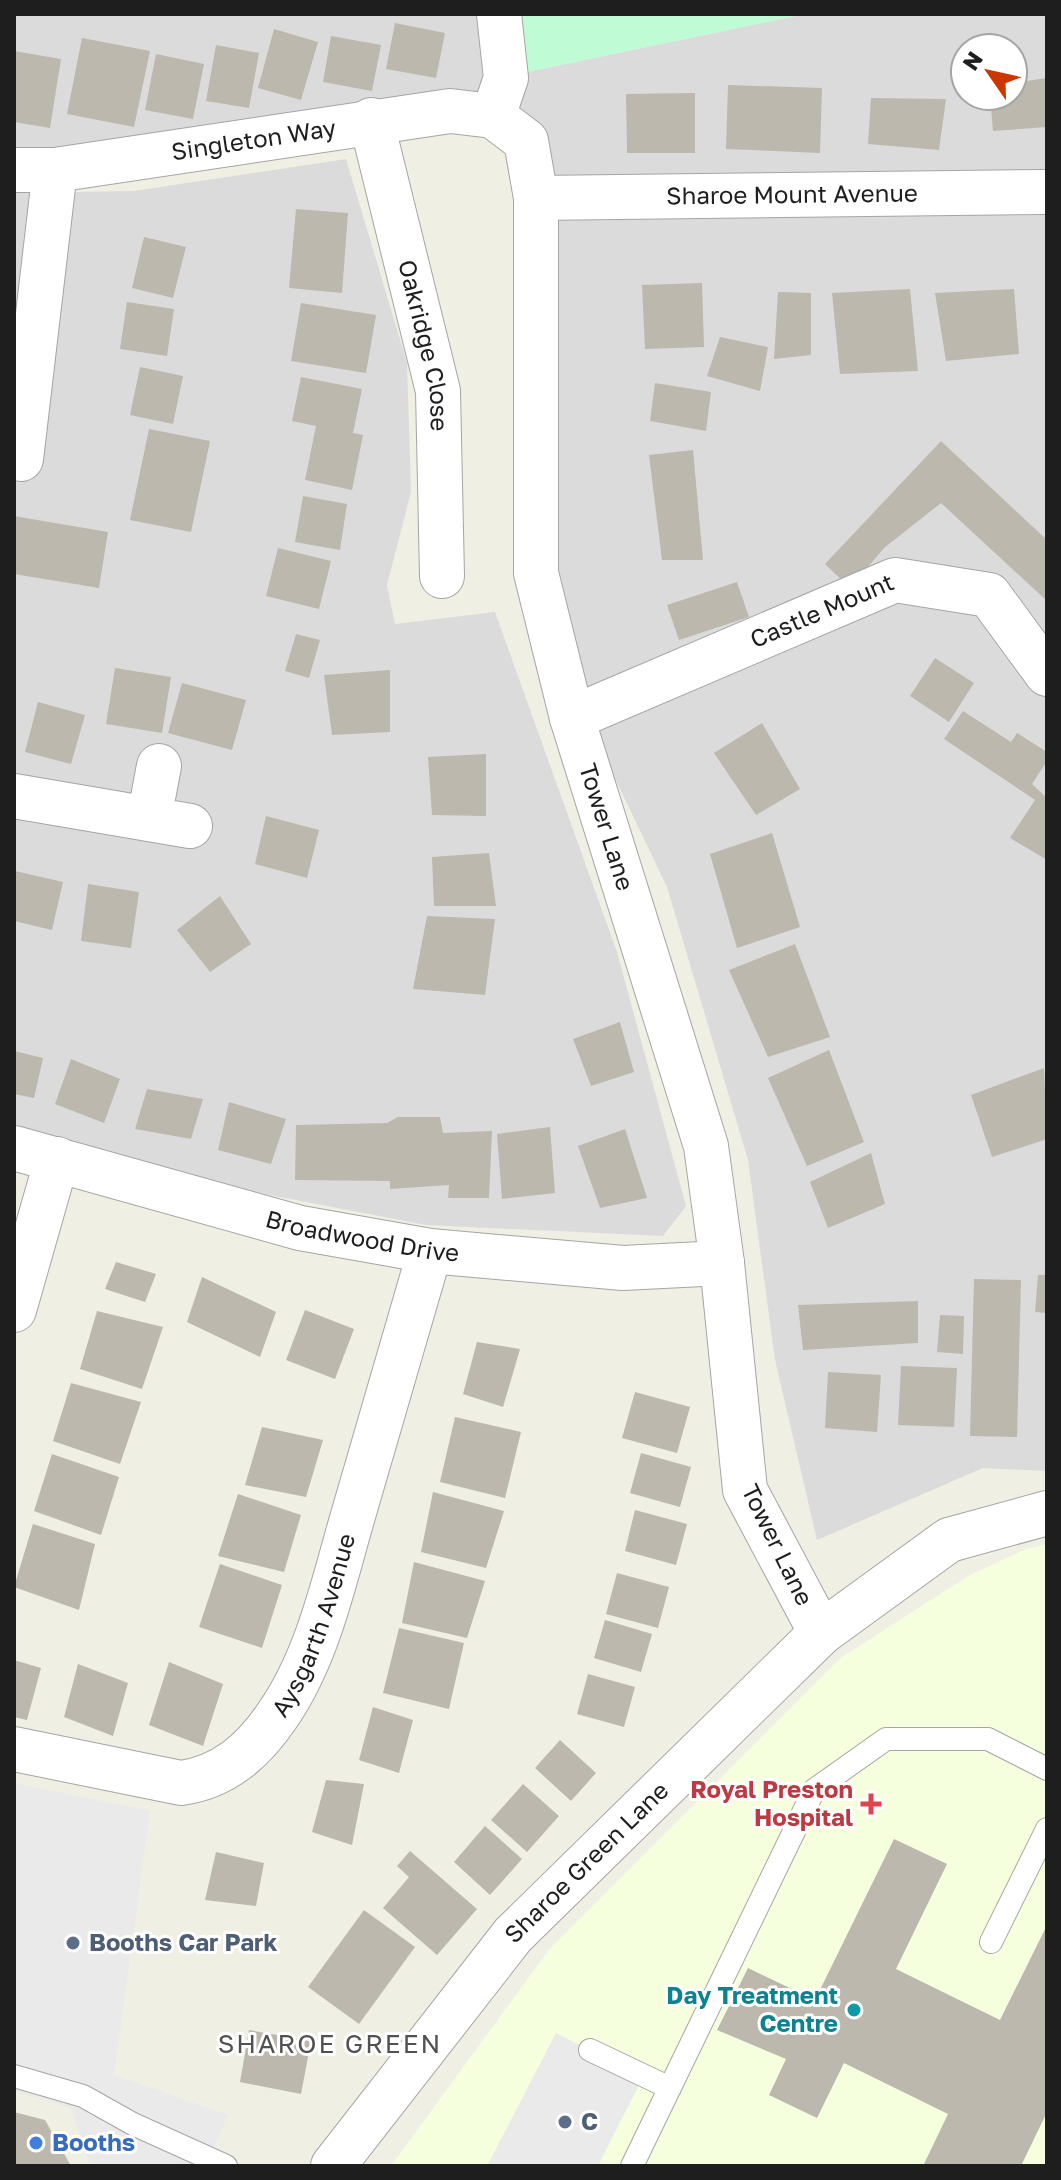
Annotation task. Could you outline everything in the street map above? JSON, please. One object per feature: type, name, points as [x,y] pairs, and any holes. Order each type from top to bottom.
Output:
[{"type":"street","points":[[493,116],[506,78],[499,14]]},
{"type":"street","name":"Singleton Way","points":[[34,170],[371,120],[450,111],[493,116]]},
{"type":"street","name":"Tower Lane","points":[[493,116],[526,141],[536,198],[536,573],[572,718],[706,1146],[722,1263],[745,1490],[821,1633]]},
{"type":"street","name":"Oakridge Close","points":[[371,120],[438,391],[442,576]]},
{"type":"street","points":[[21,459],[34,170]]},
{"type":"street","name":"Sharoe Mount Avenue","points":[[536,198],[1047,192]]},
{"type":"street","name":"Castle Mount","points":[[572,718],[895,580],[989,595],[1047,674]]},
{"type":"street","points":[[14,796],[170,823],[159,766]]},
{"type":"street","name":"Broadwood Drive","points":[[14,1148],[300,1228],[430,1251],[623,1268],[722,1263]]},
{"type":"street","points":[[14,1310],[57,1159]]},
{"type":"street","name":"Aysgarth Avenue","points":[[14,1749],[181,1783],[206,1780],[229,1768],[252,1746],[277,1716],[315,1641],[430,1251]]},
{"type":"street","name":"Sharoe Green Lane","points":[[333,2166],[513,1935],[821,1633],[949,1540],[1047,1513]]},
{"type":"lane","points":[[632,2166],[814,1790],[886,1739],[988,1739],[1047,1769]]},
{"type":"lane","points":[[991,1942],[1047,1829]]},
{"type":"lane","points":[[590,2050],[670,2088]]},
{"type":"lane","points":[[14,2076],[68,2092],[226,2166]]},
{"type":"shaded area","points":[[14,14],[495,14],[489,107],[14,163]]},
{"type":"shaded area","points":[[805,14],[1047,14],[1047,1471],[983,1468],[817,1540],[775,1360],[748,1160],[667,887],[578,701],[547,566],[545,207],[499,114],[513,75]]},
{"type":"shaded area","points":[[346,159],[407,363],[411,492],[387,585],[395,624],[495,612],[617,952],[686,1206],[663,1236],[426,1225],[238,1189],[14,1125],[14,193],[134,191]]},
{"type":"shaded area","name":"Royal Preston Hospital","points":[[1047,1544],[1047,2166],[391,2166],[548,1951],[842,1657],[970,1575],[1026,1549]]},
{"type":"shaded area","name":"Booths Car Park","points":[[14,1783],[150,1811],[114,2075],[228,2115],[206,2166],[102,2166],[88,2162],[71,2108],[14,2091]]},
{"type":"shaded area","name":"C","points":[[556,2033],[643,2077],[598,2166],[487,2166]]},
{"type":"green space","points":[[507,14],[805,14],[513,75]]},
{"type":"building","points":[[395,23],[445,33],[436,78],[386,69]]},
{"type":"building","points":[[274,29],[318,42],[301,100],[258,88]]},
{"type":"building","points":[[331,36],[381,45],[372,91],[323,82]]},
{"type":"building","points":[[82,38],[150,51],[134,127],[67,114]]},
{"type":"building","points":[[216,45],[259,53],[249,108],[206,101]]},
{"type":"building","points":[[14,51],[61,59],[50,128],[14,122]]},
{"type":"building","points":[[156,54],[204,64],[193,119],[145,110]]},
{"type":"building","points":[[1047,78],[1047,127],[993,131],[991,112],[1029,112],[1029,81]]},
{"type":"building","points":[[728,85],[822,88],[820,153],[726,149]]},
{"type":"building","points":[[695,93],[695,153],[627,153],[626,94]]},
{"type":"building","points":[[871,98],[946,99],[939,150],[868,144]]},
{"type":"building","points":[[296,209],[348,213],[342,293],[289,288]]},
{"type":"building","points":[[144,237],[186,247],[173,298],[132,288]]},
{"type":"building","points":[[702,283],[704,347],[645,349],[642,285]]},
{"type":"building","points":[[910,289],[918,371],[840,374],[832,293]]},
{"type":"building","points":[[1014,289],[1019,354],[946,361],[935,293]]},
{"type":"building","points":[[778,292],[811,293],[811,355],[774,359]]},
{"type":"building","points":[[127,302],[174,309],[167,356],[120,349]]},
{"type":"building","points":[[301,303],[376,315],[366,373],[291,361]]},
{"type":"building","points":[[720,337],[768,347],[760,391],[707,376]]},
{"type":"building","points":[[140,367],[183,376],[173,424],[130,415]]},
{"type":"building","points":[[301,377],[362,389],[353,433],[363,435],[352,490],[305,480],[316,426],[292,421]]},
{"type":"building","points":[[655,383],[711,392],[706,431],[650,421]]},
{"type":"building","points":[[149,429],[210,441],[191,532],[130,520]]},
{"type":"building","points":[[941,441],[1047,540],[1047,601],[941,503],[884,548],[850,588],[825,564]]},
{"type":"building","points":[[693,450],[703,560],[662,560],[649,455]]},
{"type":"building","points":[[303,496],[347,504],[340,550],[295,542]]},
{"type":"building","points":[[14,516],[108,532],[99,588],[14,574]]},
{"type":"building","points":[[278,548],[331,561],[319,609],[266,596]]},
{"type":"building","points":[[737,582],[749,617],[679,640],[667,605]]},
{"type":"building","points":[[296,634],[320,640],[309,678],[285,671]]},
{"type":"building","points":[[935,658],[974,683],[949,722],[910,696]]},
{"type":"building","points":[[115,668],[171,677],[162,733],[106,724]]},
{"type":"building","points":[[390,670],[390,732],[332,735],[324,675]]},
{"type":"building","points":[[182,683],[246,700],[232,750],[168,733]]},
{"type":"building","points":[[38,702],[85,715],[71,764],[25,752]]},
{"type":"building","points":[[963,711],[1011,742],[1017,733],[1047,752],[1047,761],[1032,784],[1047,798],[1047,860],[1010,838],[1035,800],[944,739]]},
{"type":"building","points":[[762,723],[800,789],[756,815],[714,753]]},
{"type":"building","points":[[486,754],[486,816],[432,815],[428,757]]},
{"type":"building","points":[[266,816],[319,830],[307,878],[255,864]]},
{"type":"building","points":[[772,833],[800,927],[737,948],[710,854]]},
{"type":"building","points":[[489,853],[496,906],[434,906],[432,857]]},
{"type":"building","points":[[15,871],[63,882],[52,930],[14,921]]},
{"type":"building","points":[[88,884],[139,892],[131,948],[81,941]]},
{"type":"building","points":[[220,896],[251,944],[210,972],[177,930]]},
{"type":"building","points":[[427,916],[495,919],[485,995],[413,989]]},
{"type":"building","points":[[795,944],[830,1037],[768,1057],[729,970]]},
{"type":"building","points":[[620,1022],[634,1072],[591,1086],[573,1039]]},
{"type":"building","points":[[829,1050],[864,1142],[807,1166],[768,1078]]},
{"type":"building","points":[[14,1051],[43,1058],[34,1098],[14,1094]]},
{"type":"building","points":[[71,1059],[120,1079],[104,1123],[55,1104]]},
{"type":"building","points":[[1044,1068],[1047,1139],[992,1157],[971,1095]]},
{"type":"building","points":[[147,1089],[203,1099],[191,1139],[135,1129]]},
{"type":"building","points":[[229,1102],[286,1119],[271,1164],[218,1150]]},
{"type":"building","points":[[398,1117],[440,1117],[443,1133],[492,1131],[489,1198],[448,1198],[449,1185],[390,1189],[390,1181],[295,1180],[296,1125],[387,1123]]},
{"type":"building","points":[[550,1127],[555,1193],[502,1199],[497,1134]]},
{"type":"building","points":[[625,1129],[647,1198],[600,1208],[578,1146]]},
{"type":"building","points":[[871,1153],[885,1204],[828,1228],[810,1182]]},
{"type":"building","points":[[116,1262],[156,1274],[145,1302],[105,1289]]},
{"type":"building","points":[[1038,1275],[1047,1275],[1047,1313],[1035,1312]]},
{"type":"building","points":[[202,1277],[276,1312],[260,1357],[187,1322]]},
{"type":"building","points":[[974,1279],[1021,1280],[1017,1437],[970,1436]]},
{"type":"building","points":[[918,1301],[918,1343],[803,1350],[798,1305]]},
{"type":"building","points":[[305,1310],[354,1329],[335,1379],[286,1360]]},
{"type":"building","points":[[97,1311],[163,1327],[142,1389],[80,1369]]},
{"type":"building","points":[[940,1315],[964,1316],[963,1354],[937,1352]]},
{"type":"building","points":[[477,1342],[520,1349],[503,1407],[463,1394]]},
{"type":"building","points":[[901,1366],[957,1368],[954,1427],[898,1425]]},
{"type":"building","points":[[828,1372],[881,1375],[877,1432],[825,1428]]},
{"type":"building","points":[[71,1383],[141,1402],[120,1464],[53,1441]]},
{"type":"building","points":[[635,1392],[690,1407],[677,1453],[622,1438]]},
{"type":"building","points":[[455,1417],[521,1432],[505,1498],[440,1482]]},
{"type":"building","points":[[262,1427],[323,1440],[306,1497],[245,1485]]},
{"type":"building","points":[[641,1453],[691,1467],[680,1507],[630,1493]]},
{"type":"building","points":[[52,1454],[119,1477],[101,1535],[34,1511]]},
{"type":"building","points":[[433,1492],[504,1511],[486,1568],[421,1552]]},
{"type":"building","points":[[238,1494],[301,1515],[284,1572],[218,1556]]},
{"type":"building","points":[[635,1510],[687,1524],[676,1565],[625,1551]]},
{"type":"building","points":[[33,1524],[95,1544],[79,1610],[14,1587]]},
{"type":"building","points":[[414,1562],[485,1581],[467,1638],[402,1623]]},
{"type":"building","points":[[220,1564],[282,1585],[262,1648],[199,1627]]},
{"type":"building","points":[[617,1573],[669,1587],[658,1628],[606,1614]]},
{"type":"building","points":[[605,1620],[652,1634],[641,1672],[594,1658]]},
{"type":"building","points":[[399,1628],[464,1643],[449,1709],[383,1693]]},
{"type":"building","points":[[14,1660],[41,1668],[27,1720],[14,1717]]},
{"type":"building","points":[[169,1662],[223,1684],[203,1746],[149,1725]]},
{"type":"building","points":[[78,1664],[128,1683],[113,1736],[64,1717]]},
{"type":"building","points":[[588,1674],[635,1687],[624,1727],[577,1714]]},
{"type":"building","points":[[373,1707],[413,1720],[399,1773],[359,1760]]},
{"type":"building","points":[[560,1740],[596,1773],[571,1801],[535,1768]]},
{"type":"building","points":[[326,1780],[364,1784],[352,1845],[312,1832]]},
{"type":"building","points":[[523,1784],[559,1816],[527,1852],[491,1820]]},
{"type":"building","points":[[485,1826],[522,1859],[490,1895],[454,1862]]},
{"type":"building","name":"Day Treatment Centre","points":[[894,1839],[947,1864],[896,1969],[1000,2020],[1047,1925],[1047,2112],[1021,2166],[923,2166],[948,2114],[844,2063],[817,2118],[769,2095],[786,2059],[717,2030],[748,1968],[815,2000]]},
{"type":"building","points":[[410,1851],[477,1909],[437,1955],[383,1908],[409,1877],[397,1866]]},
{"type":"building","points":[[216,1852],[264,1863],[256,1906],[205,1900]]},
{"type":"building","points":[[364,1910],[415,1947],[359,2024],[308,1987]]},
{"type":"building","points":[[249,2030],[311,2041],[301,2094],[240,2082]]},
{"type":"building","name":"Booths","points":[[14,2112],[45,2120],[71,2166],[14,2166]]},
{"type":"place","name":"Royal Preston Hospital","points":[[871,1804]]},
{"type":"place","name":"Booths Car Park","points":[[73,1943]]},
{"type":"place","name":"Day Treatment Centre","points":[[854,2010]]},
{"type":"place","name":"C","points":[[565,2122]]},
{"type":"place","name":"Booths","points":[[36,2143]]},
{"type":"district","name":"SHAROE GREEN","points":[[330,2044]]}]
